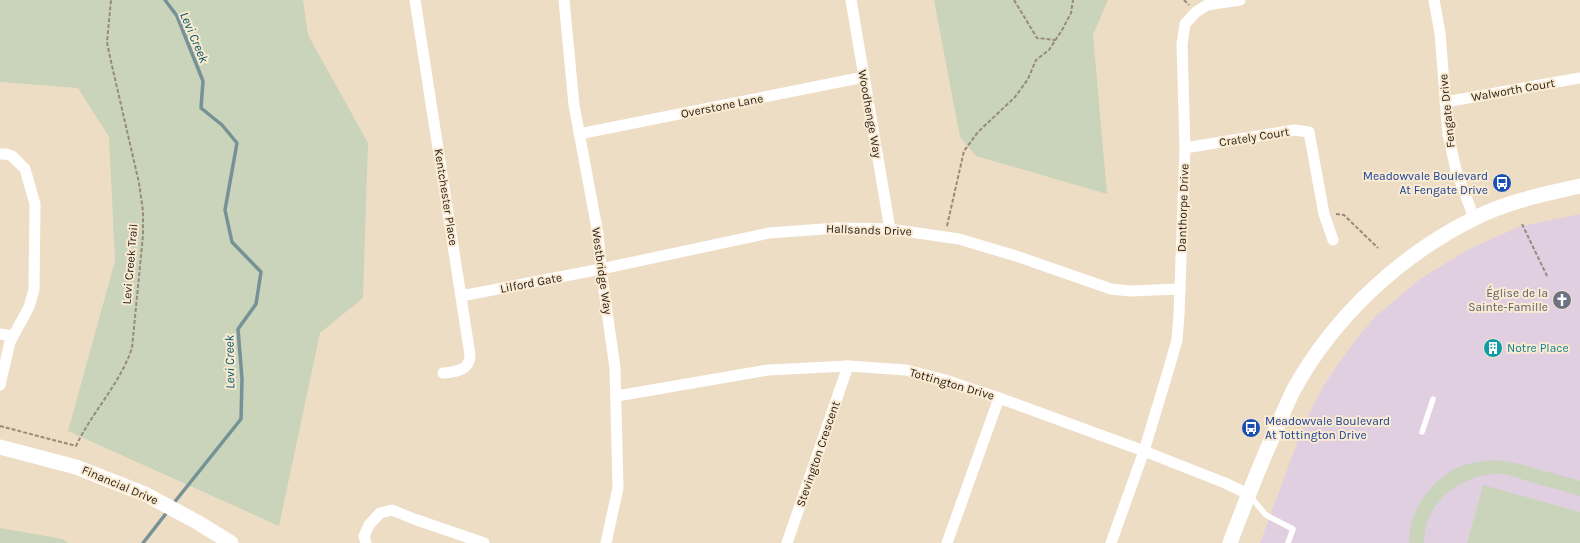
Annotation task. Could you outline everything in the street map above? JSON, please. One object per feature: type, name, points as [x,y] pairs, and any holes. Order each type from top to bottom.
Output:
[{"type":"main road","points":[[1230,543],[1256,470],[1294,390],[1332,333],[1353,309],[1395,269],[1446,233],[1474,218],[1531,198],[1580,186]]},
{"type":"main road","name":"Financial Drive","points":[[0,447],[76,467],[144,494],[197,522],[231,543]]},
{"type":"street","name":"Kentchester Place","points":[[415,0],[470,361],[466,367],[461,370],[443,374]]},
{"type":"street","name":"Westbridge Way","points":[[564,0],[574,105],[598,234],[601,269],[615,368],[617,396],[618,488],[606,543]]},
{"type":"street","name":"Woodhenge Way","points":[[851,0],[890,229]]},
{"type":"street","name":"Danthorpe Drive","points":[[1111,543],[1144,451],[1177,340],[1185,148],[1182,44],[1185,24],[1196,12],[1207,5],[1240,0]]},
{"type":"street","name":"Fengate Drive","points":[[1434,0],[1440,33],[1448,134],[1456,170],[1474,218]]},
{"type":"street","name":"Overstone Lane","points":[[579,134],[864,77]]},
{"type":"street","name":"Walworth Court","points":[[1446,102],[1580,78]]},
{"type":"street","name":"Crately Court","points":[[1185,148],[1294,130],[1309,132],[1324,214],[1333,240]]},
{"type":"street","points":[[0,154],[12,156],[25,169],[35,204],[34,290],[29,307],[12,336],[0,385]]},
{"type":"street","name":"Hallsands Drive","points":[[601,269],[769,233],[837,228],[890,229],[960,239],[1016,256],[1111,289],[1130,291],[1180,289]]},
{"type":"street","name":"Lilford Gate","points":[[461,296],[601,269]]},
{"type":"street","points":[[0,334],[12,336]]},
{"type":"street","name":"Tottington Drive","points":[[617,396],[768,370],[848,366],[916,372],[942,378],[1144,451],[1248,494]]},
{"type":"street","name":"Stevington Crescent","points":[[787,543],[848,366]]},
{"type":"street","points":[[947,543],[999,398]]},
{"type":"street","points":[[366,543],[364,536],[369,525],[380,513],[392,510],[484,543]]},
{"type":"lane","points":[[1422,432],[1433,399]]},
{"type":"lane","points":[[1248,494],[1266,515],[1293,529],[1288,543]]},
{"type":"path","name":"Levi Creek Trail","points":[[0,426],[76,446],[82,434],[121,374],[132,348],[143,235],[143,211],[139,183],[107,42],[111,0]]},
{"type":"path","points":[[1014,0],[1037,38],[1056,40]]},
{"type":"path","points":[[945,236],[964,151],[978,132],[1015,97],[1028,79],[1036,60],[1049,50],[1071,13],[1073,0]]},
{"type":"path","points":[[1324,214],[1344,215],[1378,248]]},
{"type":"path","points":[[1522,224],[1547,276]]},
{"type":"shaded area","points":[[1580,214],[1580,543],[1260,543],[1306,419],[1324,385],[1353,343],[1375,317],[1420,279],[1469,249],[1521,226]]},
{"type":"green space","points":[[0,0],[303,0],[308,35],[368,143],[363,298],[320,333],[279,526],[68,431],[115,261],[109,137],[78,88],[0,82]]},
{"type":"green space","points":[[934,0],[1108,0],[1093,35],[1107,194],[976,156],[960,137]]},
{"type":"green space","points":[[1496,460],[1516,463],[1580,481],[1580,496],[1507,475],[1494,474],[1472,479],[1452,489],[1436,505],[1426,525],[1424,543],[1409,543],[1410,528],[1413,516],[1427,492],[1439,480],[1452,470],[1464,465]]},
{"type":"green space","points":[[1483,485],[1580,512],[1580,543],[1467,543]]},
{"type":"green space","points":[[0,528],[63,539],[68,543],[0,543]]},
{"type":"waterway","name":"Levi Creek","points":[[165,0],[177,16],[203,81],[201,108],[222,125],[237,143],[225,210],[232,242],[261,272],[256,304],[238,329],[242,379],[241,419],[173,504]]},
{"type":"waterway","name":"Levi Creek","points":[[143,543],[168,511]]},
{"type":"place","name":"Meadowvale Boulevard At Fengate Drive","points":[[1502,183]]},
{"type":"place","name":"Église de la Sainte-Famille","points":[[1562,300]]},
{"type":"place","name":"Notre Place","points":[[1493,348]]},
{"type":"place","name":"Meadowvale Boulevard At Tottington Drive","points":[[1251,428]]}]
